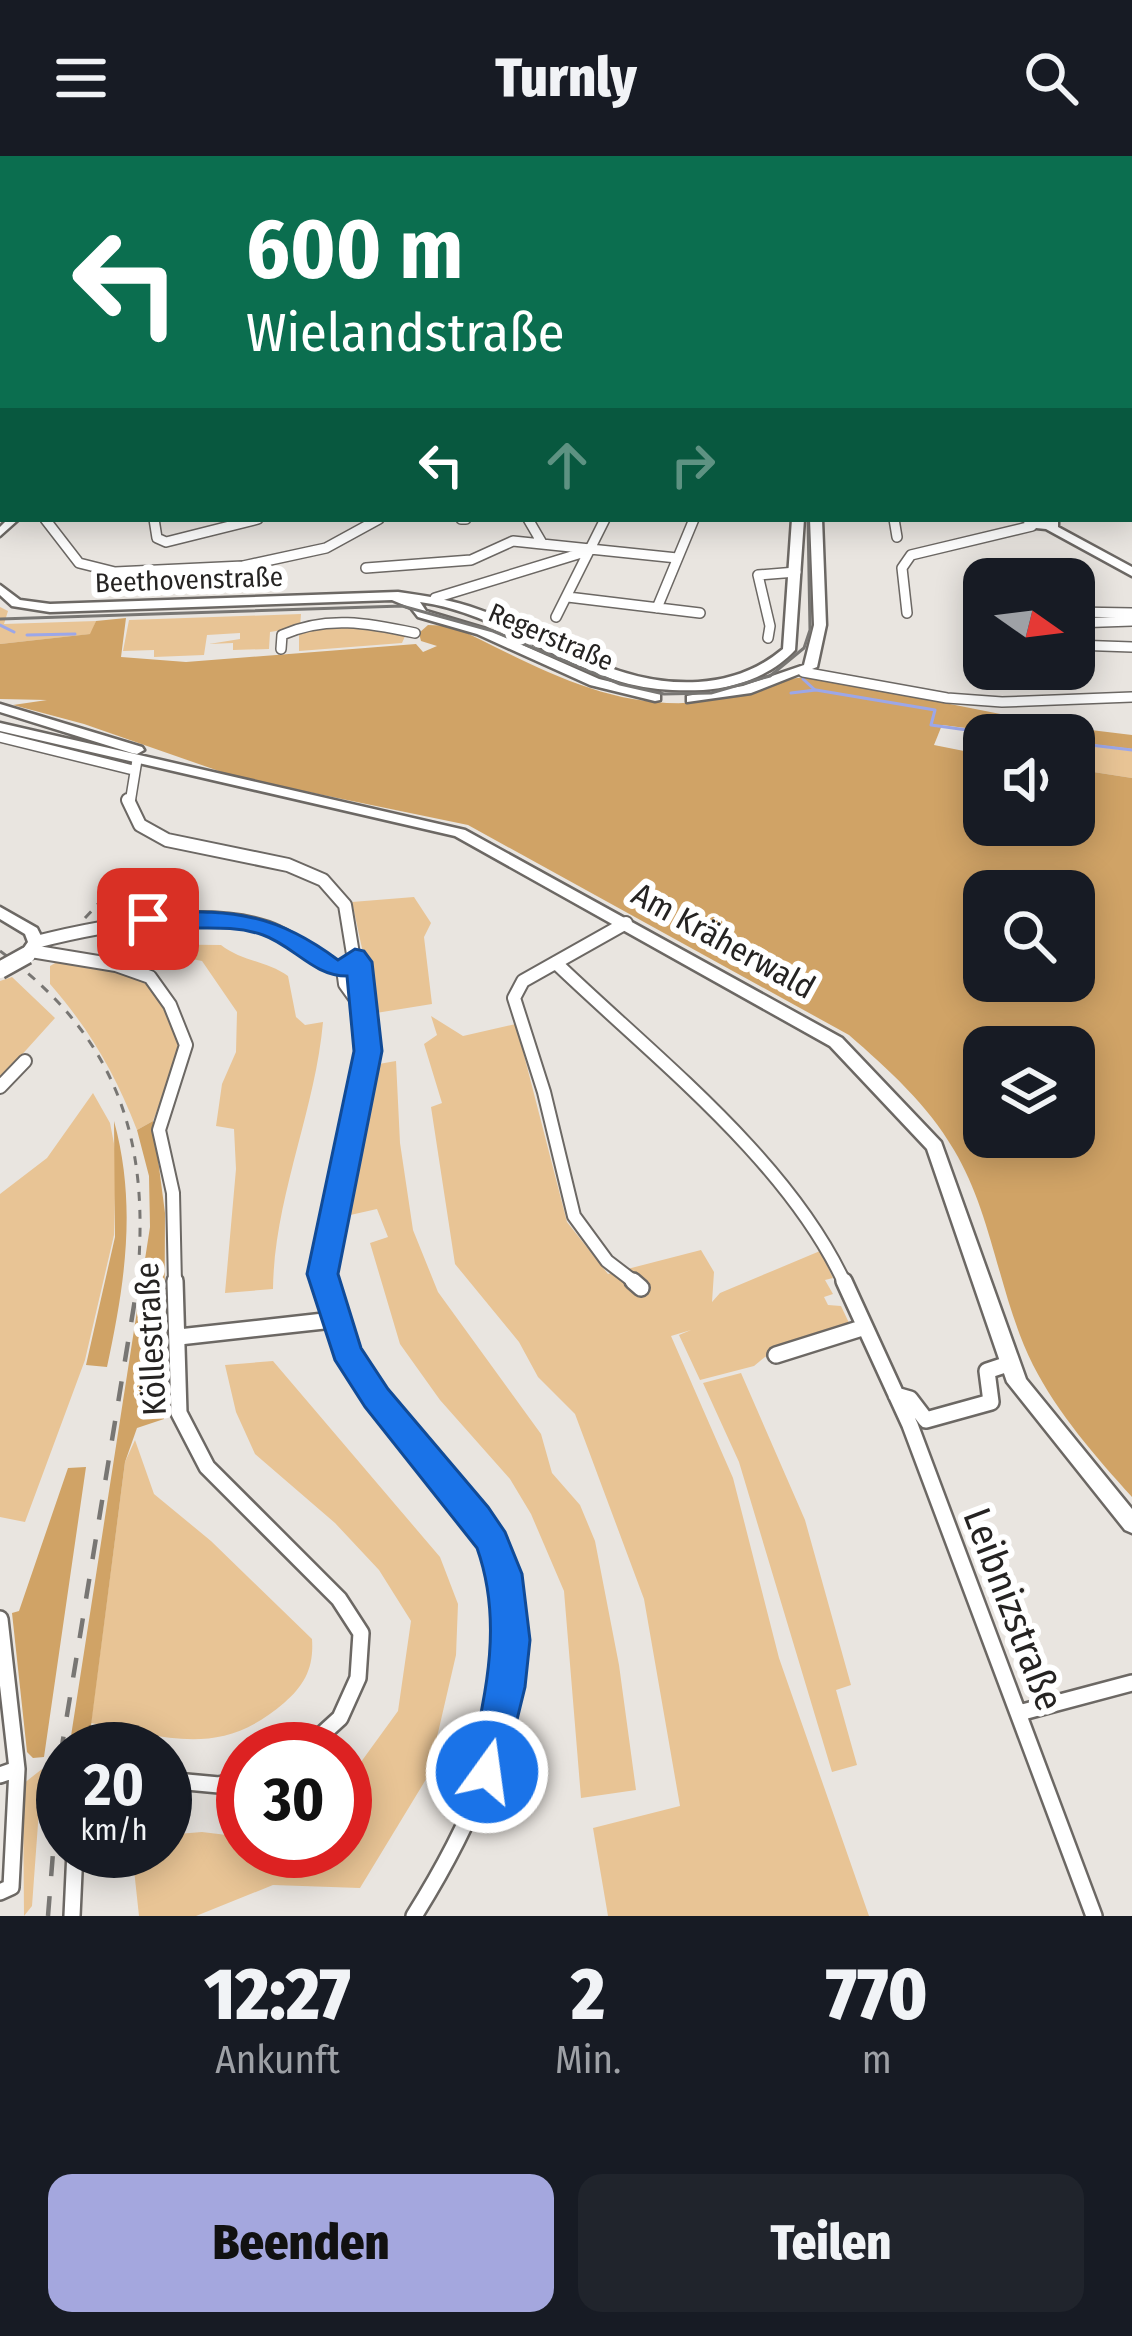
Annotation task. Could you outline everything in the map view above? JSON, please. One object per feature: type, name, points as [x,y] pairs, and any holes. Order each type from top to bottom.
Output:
[{"type":"main road","points":[[799,522],[794,632],[781,670],[804,667],[820,625],[816,522]]},
{"type":"main road","points":[[1051,523],[1132,572]]},
{"type":"main road","name":"Beethovenstraße","points":[[0,589],[16,603],[50,608],[385,597],[441,602]]},
{"type":"main road","name":"Regerstraße","points":[[441,602],[584,665],[641,684],[706,687],[739,679],[781,659]]},
{"type":"main road","name":"Beethovenstraße","points":[[441,602],[447,611],[431,616],[418,612],[441,602]]},
{"type":"main road","name":"Regerstraße","points":[[431,616],[607,688],[636,695],[718,697],[804,667]]},
{"type":"main road","name":"Am Kräherwald","points":[[0,708],[134,760]]},
{"type":"main road","name":"Am Kräherwald","points":[[0,728],[460,832],[836,1042],[920,1127],[944,1161],[1008,1364],[1031,1404],[1132,1524]]},
{"type":"main road","points":[[0,912],[32,931],[32,949],[0,970]]},
{"type":"street","points":[[47,522],[79,563],[115,572],[243,566],[326,548],[374,522]]},
{"type":"street","points":[[154,522],[157,538],[166,542],[246,522]]},
{"type":"street","points":[[530,522],[542,543]]},
{"type":"street","points":[[556,616],[568,597],[582,553],[603,522]]},
{"type":"street","points":[[657,608],[693,522]]},
{"type":"street","points":[[894,522],[897,537]]},
{"type":"street","points":[[907,613],[902,568],[911,555],[1026,522]]},
{"type":"street","points":[[366,568],[471,560],[505,542],[542,543],[582,553],[677,558]]},
{"type":"street","name":"Beethovenstraße","points":[[441,602],[582,553]]},
{"type":"street","points":[[768,638],[770,626],[758,575],[796,572]]},
{"type":"street","name":"Beethovenstraße","points":[[441,602],[466,590]]},
{"type":"street","points":[[568,597],[700,613]]},
{"type":"street","points":[[1095,613],[1131,616]]},
{"type":"street","points":[[1095,620],[1131,616]]},
{"type":"street","points":[[281,649],[282,635],[314,623],[371,623],[415,633]]},
{"type":"street","points":[[1095,646],[1132,647]]},
{"type":"street","points":[[804,667],[907,692],[989,701],[1132,697]]},
{"type":"street","name":"Am Kräherwald","points":[[0,737],[134,760]]},
{"type":"street","points":[[134,760],[126,800],[136,823],[178,845],[260,856],[311,872],[346,906],[368,1051],[322,1274],[346,1351],[376,1398],[493,1542],[510,1612],[506,1687],[487,1772],[461,1833],[413,1916]]},
{"type":"street","points":[[32,949],[91,926],[148,919],[226,920],[277,931],[329,966],[344,969]]},
{"type":"street","points":[[626,923],[523,982],[514,998],[544,1092],[574,1216],[607,1261],[641,1288]]},
{"type":"street","name":"Köllestraße","points":[[32,949],[70,961],[116,965],[150,977],[170,1005],[186,1045],[159,1130],[173,1193],[179,1413],[207,1467],[339,1599],[361,1633],[358,1678],[336,1722]]},
{"type":"street","points":[[355,957],[344,969],[345,985],[364,1010]]},
{"type":"street","name":"Leibnizstraße","points":[[556,963],[754,1153],[797,1201],[827,1245],[896,1395],[1094,1916]]},
{"type":"street","points":[[0,1087],[25,1061]]},
{"type":"street","points":[[179,1336],[333,1320]]},
{"type":"street","points":[[776,1355],[866,1327]]},
{"type":"street","points":[[896,1395],[910,1399],[926,1420],[991,1402],[987,1371],[1008,1364]]},
{"type":"street","points":[[0,1619],[11,1887],[0,1892]]},
{"type":"street","points":[[1018,1714],[1132,1683]]},
{"type":"street","points":[[72,1916],[74,1878]]},
{"type":"shaded area","points":[[0,607],[8,611],[4,624],[96,621],[91,634],[0,644]]},
{"type":"shaded area","points":[[301,614],[300,627],[270,632],[269,649],[233,650],[233,643],[209,644],[240,639],[240,633],[207,635],[204,655],[154,657],[154,650],[123,651],[129,620]]},
{"type":"shaded area","points":[[126,618],[121,657],[186,662],[416,644],[423,652],[437,646],[421,641],[419,633],[428,625],[452,626],[565,679],[655,702],[703,701],[783,680],[814,677],[1000,714],[963,714],[963,728],[942,725],[934,745],[963,751],[963,846],[1095,846],[1095,772],[1132,778],[1132,1497],[1066,1418],[1033,1365],[978,1201],[954,1150],[920,1103],[849,1035],[468,825],[236,777],[84,724],[13,705],[47,700],[0,699],[0,644],[90,634],[96,621]]},
{"type":"shaded area","points":[[352,623],[406,634],[402,643],[299,651],[299,629]]},
{"type":"shaded area","points":[[1095,731],[1132,735],[1132,749],[1095,745]]},
{"type":"shaded area","points":[[1095,747],[1132,751],[1132,778],[1095,772]]},
{"type":"shaded area","points":[[414,897],[431,923],[424,937],[432,1004],[376,1013],[352,902]]},
{"type":"shaded area","points":[[116,944],[221,945],[288,976],[296,1017],[305,1025],[323,1022],[280,1222],[273,1289],[225,1293],[236,1169],[234,1129],[216,1126],[222,1084],[236,1052],[237,1012],[202,961]]},
{"type":"shaded area","points":[[57,962],[109,967],[139,976],[170,1018],[182,1045],[153,1121],[137,1130],[100,1053],[50,984],[50,966]]},
{"type":"shaded area","points":[[12,977],[55,1018],[0,1079],[0,981]]},
{"type":"shaded area","points":[[431,1016],[463,1036],[516,1024],[567,1222],[608,1274],[701,1250],[714,1272],[712,1302],[720,1293],[820,1251],[833,1278],[825,1280],[833,1294],[824,1297],[828,1305],[841,1306],[850,1325],[765,1357],[754,1366],[700,1380],[679,1335],[691,1330],[671,1336],[733,1478],[779,1658],[869,1916],[608,1916],[593,1828],[680,1806],[644,1599],[575,1414],[538,1377],[519,1342],[455,1264],[431,1107],[442,1103],[424,1044],[437,1035]]},
{"type":"shaded area","points":[[396,1061],[400,1143],[413,1230],[438,1292],[541,1434],[552,1473],[580,1505],[595,1541],[636,1790],[581,1798],[564,1591],[531,1514],[510,1479],[440,1400],[400,1344],[370,1243],[388,1237],[377,1209],[337,1218],[373,1065]]},
{"type":"shaded area","points":[[93,1093],[110,1123],[116,1154],[114,1235],[85,1360],[25,1522],[0,1517],[0,1194],[47,1158]]},
{"type":"shaded area","points":[[114,1121],[127,1214],[119,1305],[107,1367],[86,1365],[115,1237]]},
{"type":"shaded area","points":[[153,1121],[165,1213],[164,1419],[137,1428],[125,1462],[91,1722],[73,1722],[150,1227],[149,1176],[137,1130]]},
{"type":"shaded area","points":[[273,1361],[440,1557],[458,1604],[456,1655],[428,1776],[372,1868],[372,1747],[398,1711],[411,1621],[379,1570],[335,1523],[255,1454],[236,1412],[225,1365]]},
{"type":"shaded area","points":[[741,1373],[805,1520],[851,1685],[836,1690],[857,1765],[832,1772],[739,1462],[703,1383]]},
{"type":"shaded area","points":[[135,1440],[154,1494],[211,1541],[312,1639],[307,1675],[284,1703],[260,1721],[216,1722],[216,1737],[192,1739],[192,1722],[91,1722],[125,1462]]},
{"type":"shaded area","points":[[86,1467],[49,1722],[36,1722],[33,1758],[27,1752],[12,1613],[19,1611],[68,1468]]},
{"type":"shaded area","points":[[36,1774],[32,1906],[24,1916],[23,1784]]},
{"type":"shaded area","points":[[192,1833],[216,1834],[216,1878],[366,1878],[360,1888],[273,1885],[196,1916],[139,1916],[135,1878],[192,1878]]},
{"type":"waterway","points":[[0,625],[14,632]]},
{"type":"waterway","points":[[27,635],[75,634]]},
{"type":"waterway","points":[[803,679],[815,690]]},
{"type":"waterway","points":[[791,693],[816,690],[935,710],[931,725],[963,729]]},
{"type":"waterway","points":[[1095,746],[1132,750]]},
{"type":"tram line","points":[[0,619],[402,606],[493,631],[620,684],[664,694],[711,693],[770,676],[804,648],[810,630],[808,522]]},
{"type":"railway","points":[[85,918],[124,876]]},
{"type":"railway","points":[[0,951],[74,1020],[118,1097],[138,1184],[137,1284]]},
{"type":"railway","points":[[48,1916],[61,1752],[138,1281]]},
{"type":"route","points":[[148,919],[226,920],[263,926],[291,937],[336,969],[344,969],[355,957],[359,962],[368,1051],[322,1274],[346,1351],[376,1398],[476,1517],[493,1542],[504,1574],[511,1640],[487,1772]]}]
